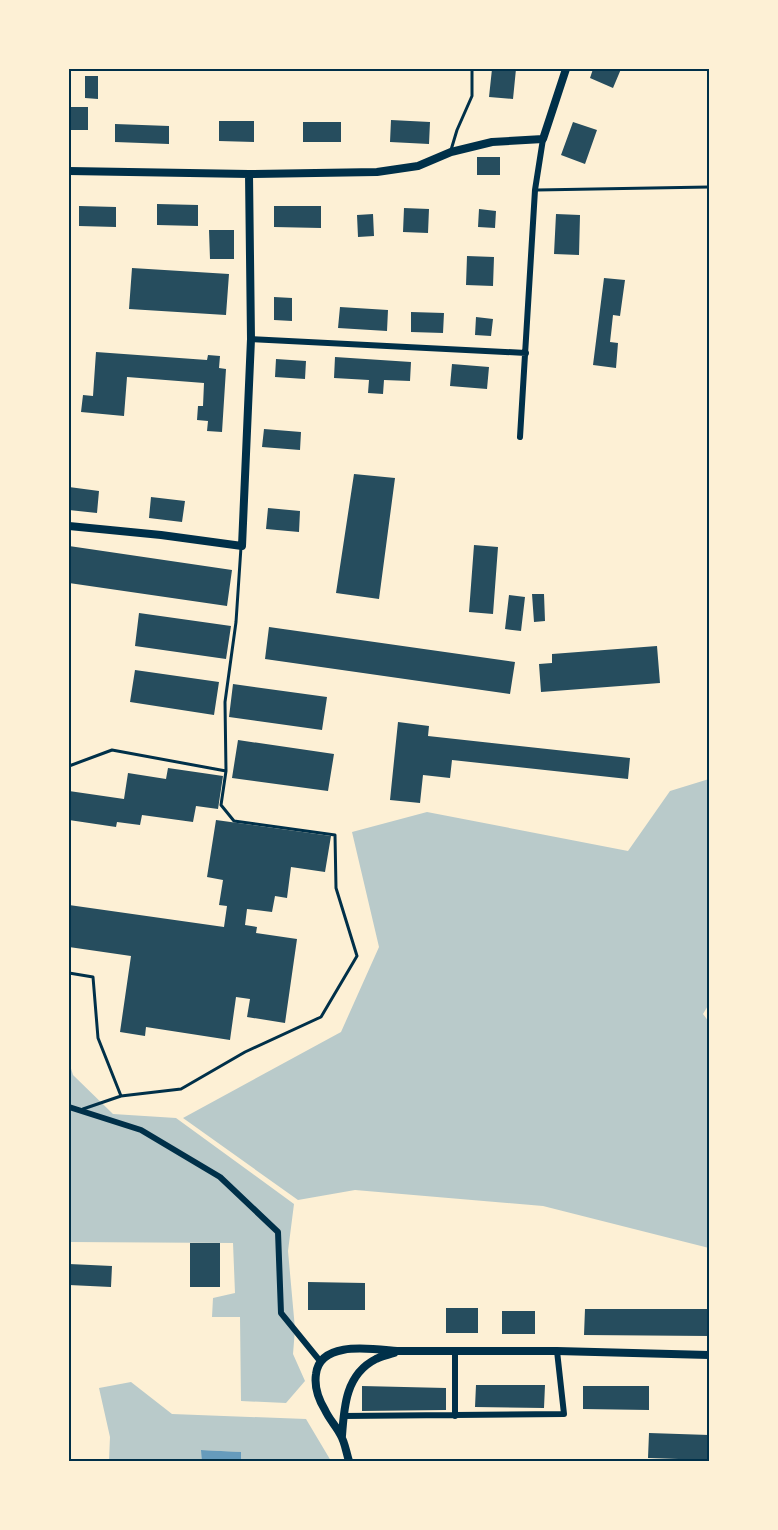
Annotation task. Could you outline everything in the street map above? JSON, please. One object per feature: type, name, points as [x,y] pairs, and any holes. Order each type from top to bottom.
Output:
[{"type":"main road","points":[[342,1436],[324,1410],[315,1382],[320,1361],[329,1353],[343,1350],[557,1351],[709,1355]]},
{"type":"main road","points":[[354,1350],[362,1356],[364,1362],[362,1368]]},
{"type":"main road","points":[[349,1461],[342,1436],[347,1393],[353,1379],[362,1368],[375,1359],[397,1351]]},
{"type":"main road","points":[[324,1410],[343,1416]]},
{"type":"street","points":[[520,437],[535,190],[543,139],[566,69]]},
{"type":"street","points":[[69,171],[249,174],[377,172],[418,166],[451,152],[492,142],[543,139]]},
{"type":"street","points":[[69,526],[242,546],[251,339],[249,174]]},
{"type":"street","points":[[251,339],[526,353]]},
{"type":"street","points":[[69,1107],[141,1130],[220,1178],[278,1232],[280,1313],[320,1361]]},
{"type":"street","points":[[343,1416],[564,1414],[557,1351]]},
{"type":"street","points":[[455,1352],[455,1416]]},
{"type":"lane","points":[[451,152],[457,130],[472,96],[472,69]]},
{"type":"lane","points":[[535,190],[709,187]]},
{"type":"lane","points":[[78,1111],[121,1096],[181,1089],[245,1052],[321,1017],[357,956],[336,888],[334,835],[234,821],[220,805],[226,771],[225,702],[236,622],[242,546]]},
{"type":"lane","points":[[69,766],[112,750],[226,771]]},
{"type":"lane","points":[[69,973],[93,977],[98,1038],[121,1096]]},
{"type":"shaded area","points":[[709,779],[709,1004],[703,1014],[709,1022],[709,1248],[543,1206],[355,1190],[298,1200],[183,1118],[341,1032],[379,947],[352,832],[427,812],[628,851],[670,791]]},
{"type":"shaded area","points":[[69,1062],[73,1075],[113,1114],[176,1118],[294,1204],[288,1251],[295,1329],[293,1354],[305,1381],[286,1403],[241,1401],[240,1317],[212,1317],[213,1298],[235,1293],[233,1243],[69,1242]]},
{"type":"shaded area","points":[[131,1382],[172,1414],[306,1419],[331,1461],[241,1461],[240,1452],[202,1450],[202,1461],[109,1461],[110,1437],[99,1388]]},
{"type":"water","points":[[201,1450],[241,1452],[241,1461],[202,1461]]},
{"type":"building","points":[[492,69],[516,69],[513,99],[489,97]]},
{"type":"building","points":[[593,69],[621,69],[613,88],[590,78]]},
{"type":"building","points":[[85,76],[98,76],[98,99],[85,98]]},
{"type":"building","points":[[69,107],[88,107],[88,130],[69,130]]},
{"type":"building","points":[[391,120],[430,122],[429,144],[390,142]]},
{"type":"building","points":[[219,121],[254,121],[254,142],[219,141]]},
{"type":"building","points":[[303,122],[341,122],[341,142],[303,142]]},
{"type":"building","points":[[573,122],[597,130],[585,164],[561,155]]},
{"type":"building","points":[[115,124],[169,126],[169,144],[115,142]]},
{"type":"building","points":[[477,157],[500,157],[500,175],[477,175]]},
{"type":"building","points":[[157,204],[198,205],[198,226],[157,225]]},
{"type":"building","points":[[79,206],[116,207],[116,227],[79,226]]},
{"type":"building","points":[[274,206],[321,206],[321,228],[274,227]]},
{"type":"building","points":[[404,208],[429,209],[428,233],[403,232]]},
{"type":"building","points":[[479,209],[496,211],[495,228],[478,227]]},
{"type":"building","points":[[373,214],[374,236],[358,237],[357,215]]},
{"type":"building","points":[[556,214],[580,215],[579,255],[554,254]]},
{"type":"building","points":[[209,230],[234,230],[234,259],[210,259]]},
{"type":"building","points":[[467,256],[494,257],[493,286],[466,285]]},
{"type":"building","points":[[132,268],[229,274],[226,315],[129,309]]},
{"type":"building","points":[[604,278],[625,280],[620,316],[613,315],[610,342],[618,343],[616,368],[593,365]]},
{"type":"building","points":[[274,297],[292,298],[292,321],[274,320]]},
{"type":"building","points":[[340,307],[388,310],[387,331],[338,328]]},
{"type":"building","points":[[411,312],[444,313],[443,333],[411,332]]},
{"type":"building","points":[[476,317],[493,319],[491,336],[475,335]]},
{"type":"building","points":[[96,352],[207,360],[208,355],[220,356],[219,368],[226,369],[222,432],[207,431],[208,421],[197,420],[198,406],[203,406],[204,383],[127,377],[124,416],[81,412],[83,395],[93,396]]},
{"type":"building","points":[[335,357],[411,362],[410,381],[384,380],[383,394],[368,393],[369,380],[334,378]]},
{"type":"building","points":[[276,359],[306,361],[305,379],[275,377]]},
{"type":"building","points":[[452,364],[489,367],[487,389],[450,386]]},
{"type":"building","points":[[264,429],[301,432],[300,450],[262,447]]},
{"type":"building","points":[[354,474],[395,478],[379,599],[336,593]]},
{"type":"building","points":[[69,487],[99,491],[97,513],[69,510]]},
{"type":"building","points":[[151,497],[185,501],[182,522],[149,518]]},
{"type":"building","points":[[268,508],[300,511],[299,532],[266,529]]},
{"type":"building","points":[[474,545],[498,547],[493,614],[469,612]]},
{"type":"building","points":[[69,546],[232,570],[227,606],[69,583]]},
{"type":"building","points":[[532,594],[544,594],[545,621],[534,622]]},
{"type":"building","points":[[509,595],[525,597],[521,631],[505,629]]},
{"type":"building","points":[[139,613],[231,626],[226,659],[135,646]]},
{"type":"building","points":[[269,627],[515,662],[510,694],[265,659]]},
{"type":"building","points":[[657,646],[660,683],[541,692],[539,664],[552,663],[552,654]]},
{"type":"building","points":[[135,670],[219,682],[214,715],[130,702]]},
{"type":"building","points":[[233,684],[327,697],[322,730],[229,717]]},
{"type":"building","points":[[398,722],[429,726],[428,736],[630,758],[628,779],[452,760],[450,778],[423,775],[420,803],[390,800]]},
{"type":"building","points":[[238,740],[334,754],[328,791],[232,778]]},
{"type":"building","points":[[168,768],[223,776],[218,809],[196,806],[193,822],[142,815],[140,825],[117,822],[116,827],[69,820],[69,791],[124,799],[128,773],[166,779]]},
{"type":"building","points":[[216,820],[331,836],[325,872],[291,867],[287,898],[275,896],[272,912],[247,909],[245,925],[257,927],[256,933],[297,939],[285,1023],[247,1017],[250,999],[236,997],[230,1040],[146,1027],[145,1036],[120,1032],[131,956],[69,947],[69,905],[224,927],[227,906],[219,905],[223,880],[207,877]]},
{"type":"building","points":[[190,1243],[220,1243],[220,1287],[190,1287]]},
{"type":"building","points":[[69,1264],[112,1266],[111,1287],[69,1285]]},
{"type":"building","points":[[308,1282],[365,1283],[365,1310],[308,1310]]},
{"type":"building","points":[[446,1308],[478,1308],[478,1333],[446,1333]]},
{"type":"building","points":[[585,1309],[709,1309],[709,1336],[584,1335]]},
{"type":"building","points":[[502,1311],[535,1311],[535,1334],[502,1334]]},
{"type":"building","points":[[476,1385],[545,1385],[544,1408],[475,1407]]},
{"type":"building","points":[[362,1386],[446,1388],[446,1410],[362,1411]]},
{"type":"building","points":[[583,1386],[649,1386],[649,1410],[583,1409]]},
{"type":"building","points":[[649,1433],[709,1435],[709,1460],[648,1458]]}]
